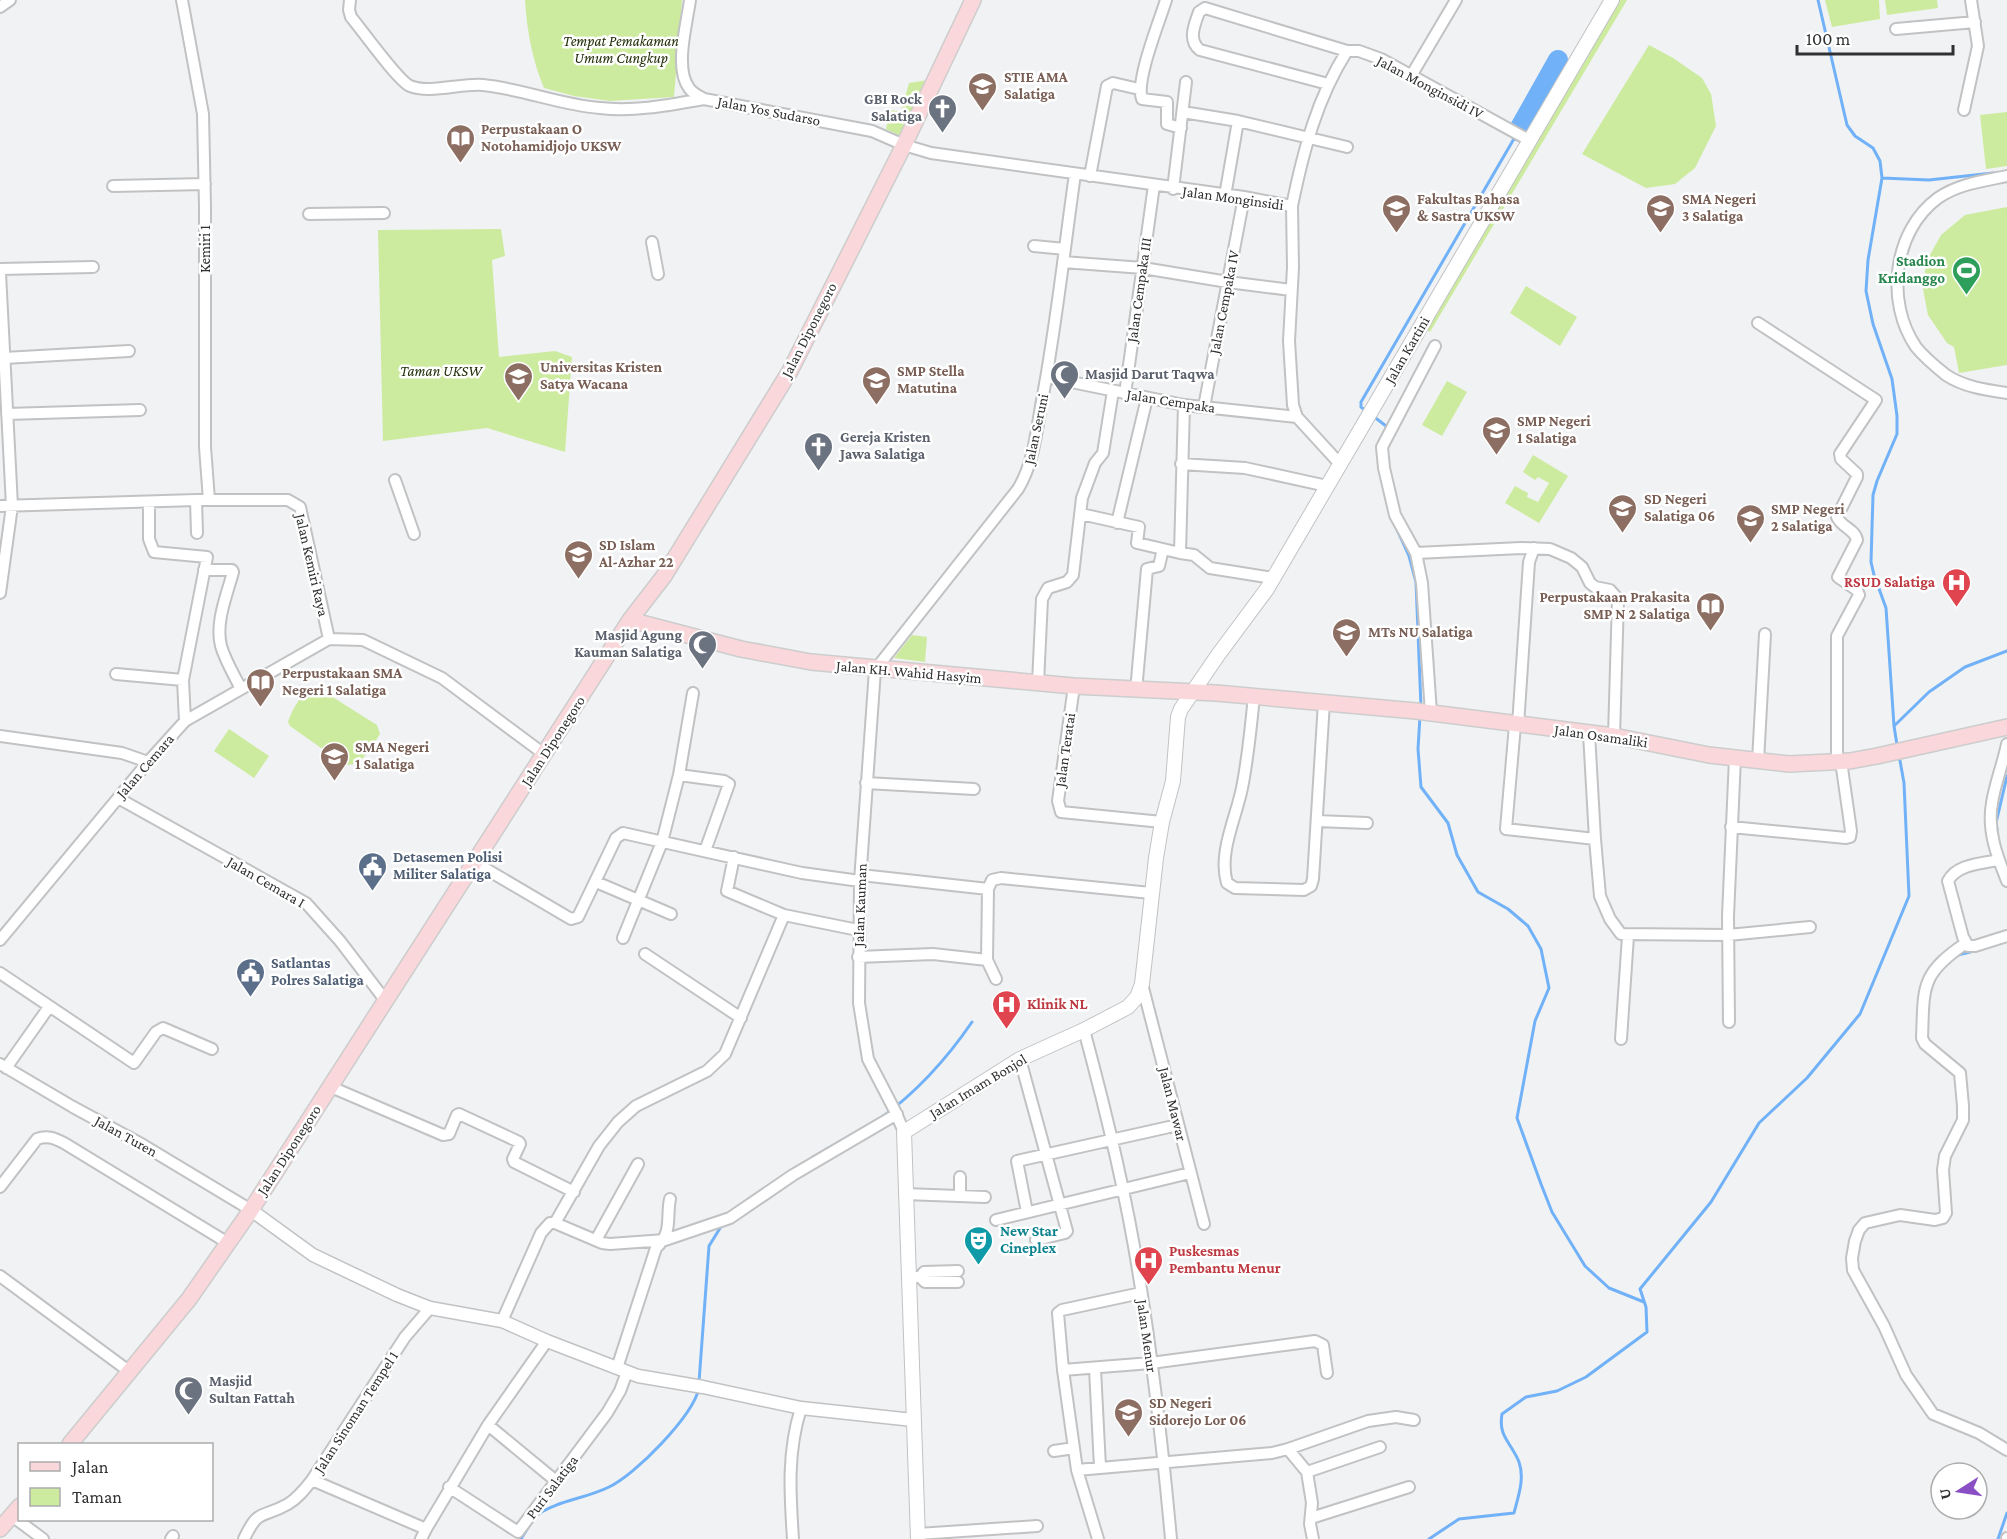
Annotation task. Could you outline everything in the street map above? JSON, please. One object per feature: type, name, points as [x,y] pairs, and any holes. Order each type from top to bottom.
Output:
[{"type":"main road","name":"Jalan Diponegoro","points":[[71,1443],[189,1299],[251,1210],[630,620],[664,576],[790,371],[904,145],[973,0]]},
{"type":"main road","name":"Jalan Kartini","points":[[1192,693],[1274,578],[1612,0]]},
{"type":"main road","name":"Jalan KH. Wahid Hasyim","points":[[630,620],[741,649],[811,662],[875,670],[1136,691],[1192,693]]},
{"type":"main road","name":"Jalan Osamaliki","points":[[1192,693],[1254,696],[1425,712],[1614,736],[1735,758],[1789,764],[1839,762],[1877,756],[2007,727]]},
{"type":"main road","name":"Jalan Imam Bonjol","points":[[904,1132],[1020,1059],[1084,1030],[1128,1007],[1137,998],[1142,984],[1151,893],[1162,822],[1173,781],[1178,717],[1192,693]]},
{"type":"main road","points":[[904,1132],[905,1194],[914,1277],[913,1420],[918,1537]]},
{"type":"main road","points":[[0,1529],[16,1511]]},
{"type":"street","points":[[0,7],[10,0]]},
{"type":"street","name":"Kemiri 1","points":[[182,0],[203,114],[205,447],[209,500]]},
{"type":"street","points":[[350,0],[351,16],[405,83],[412,87],[482,85],[598,108],[622,110],[704,99]]},
{"type":"street","name":"Jalan Yos Sudarso","points":[[690,0],[681,67],[688,87],[693,93],[704,99],[872,131],[904,145]]},
{"type":"street","points":[[1166,0],[1139,89],[1142,99],[1167,102],[1167,124],[1181,128]]},
{"type":"street","points":[[1411,76],[1456,0]]},
{"type":"street","points":[[1964,110],[1978,46],[1971,0]]},
{"type":"street","name":"Jalan Monginsidi IV","points":[[1328,84],[1200,50],[1193,39],[1199,12],[1205,9],[1347,51],[1365,53],[1529,140]]},
{"type":"street","points":[[1896,29],[1975,22]]},
{"type":"street","points":[[1292,206],[1309,137],[1328,84],[1347,51]]},
{"type":"street","points":[[1173,189],[1186,82]]},
{"type":"street","points":[[1090,176],[1107,86],[1113,83],[1139,89]]},
{"type":"street","points":[[1183,112],[1238,121],[1347,147]]},
{"type":"street","points":[[1225,196],[1238,121]]},
{"type":"street","name":"Jalan Monginsidi","points":[[904,145],[931,153],[1173,189],[1244,197],[1292,206],[1293,246],[1289,341],[1293,405],[1297,417]]},
{"type":"street","name":"Jalan Seruni","points":[[875,670],[1018,489],[1030,462],[1047,377],[1075,174]]},
{"type":"street","points":[[2007,176],[1972,183],[1940,197],[1928,207],[1909,232],[1898,264],[1901,312],[1908,332],[1917,347],[1947,375],[1967,385],[2007,393]]},
{"type":"street","points":[[113,186],[205,184]]},
{"type":"street","name":"Jalan Cempaka III","points":[[1125,394],[1154,185]]},
{"type":"street","name":"Jalan Cempaka IV","points":[[1204,407],[1244,197]]},
{"type":"street","points":[[309,214],[384,213]]},
{"type":"street","points":[[652,242],[658,274]]},
{"type":"street","points":[[1034,246],[1065,249]]},
{"type":"street","points":[[1063,262],[1143,268],[1291,290]]},
{"type":"street","points":[[0,593],[12,506],[7,414],[3,399],[4,357],[0,271],[93,267]]},
{"type":"street","points":[[1731,827],[1850,837],[1839,762],[1837,636],[1859,595],[1857,590],[1838,577],[1857,540],[1854,533],[1837,517],[1857,477],[1841,459],[1840,454],[1876,400],[1758,323]]},
{"type":"street","points":[[1425,712],[1428,688],[1424,595],[1416,553],[1395,515],[1384,468],[1382,447],[1435,346]]},
{"type":"street","points":[[4,357],[129,351]]},
{"type":"street","name":"Jalan Cempaka","points":[[1047,377],[1184,405],[1297,417]]},
{"type":"street","points":[[1038,683],[1042,599],[1048,588],[1067,582],[1073,575],[1082,498],[1095,463],[1103,453],[1113,392]]},
{"type":"street","points":[[1117,523],[1138,444],[1147,398]]},
{"type":"street","points":[[1180,552],[1184,405]]},
{"type":"street","points":[[7,414],[140,410]]},
{"type":"street","points":[[1297,417],[1340,464]]},
{"type":"street","points":[[1181,464],[1245,468],[1327,486]]},
{"type":"street","points":[[395,480],[414,534]]},
{"type":"street","points":[[196,500],[197,533]]},
{"type":"street","name":"Jalan Kemiri Raya","points":[[0,506],[196,500],[288,500],[300,507],[329,639]]},
{"type":"street","points":[[149,502],[149,539],[154,552],[206,556],[183,680],[185,721]]},
{"type":"street","points":[[1080,514],[1139,527],[1137,543],[1194,555],[1209,568],[1274,578]]},
{"type":"street","points":[[1534,548],[1529,562],[1506,829],[1595,839]]},
{"type":"street","points":[[1136,691],[1147,570],[1159,566],[1163,549]]},
{"type":"street","points":[[1416,553],[1550,549],[1571,558],[1582,567],[1595,587],[1610,590],[1618,599],[1614,736]]},
{"type":"street","points":[[204,570],[232,570],[233,572],[220,624],[220,637],[222,648],[241,689]]},
{"type":"street","points":[[1758,761],[1765,634]]},
{"type":"street","points":[[329,639],[363,640],[378,645],[442,678],[544,754]]},
{"type":"street","name":"Jalan Cemara","points":[[0,940],[148,762],[185,721],[329,639]]},
{"type":"street","name":"Jalan Kauman","points":[[875,670],[858,930],[859,1003],[868,1059],[904,1132]]},
{"type":"street","points":[[116,674],[183,680]]},
{"type":"street","name":"Jalan Teratai","points":[[1074,686],[1058,801],[1061,812],[1162,822]]},
{"type":"street","points":[[623,938],[662,842],[679,775],[693,693]]},
{"type":"street","points":[[1254,696],[1250,743],[1242,790],[1224,862],[1227,883],[1234,888],[1304,890],[1311,886],[1324,702]]},
{"type":"street","points":[[1589,733],[1595,839],[1603,907],[1616,930],[1628,936],[1728,935],[1810,927]]},
{"type":"street","points":[[0,736],[122,753],[148,762]]},
{"type":"street","points":[[2007,744],[1992,804],[1992,838],[2007,881]]},
{"type":"street","points":[[1729,1022],[1728,935],[1735,758]]},
{"type":"street","points":[[679,775],[724,781],[729,784],[705,851]]},
{"type":"street","points":[[867,783],[974,789]]},
{"type":"street","name":"Jalan Cemara I","points":[[118,798],[306,903],[340,941],[385,1000]]},
{"type":"street","points":[[1317,821],[1367,823]]},
{"type":"street","points":[[474,862],[571,919],[578,917],[619,834],[627,833],[802,873],[988,889]]},
{"type":"street","points":[[734,857],[727,891],[784,915],[858,930]]},
{"type":"street","points":[[1998,860],[1965,867],[1952,873],[1948,881],[1966,943],[1975,946],[2007,936]]},
{"type":"street","points":[[996,979],[987,960],[990,881],[1001,878],[1151,893]]},
{"type":"street","points":[[596,882],[671,914]]},
{"type":"street","points":[[555,1223],[599,1146],[618,1122],[636,1106],[707,1071],[725,1054],[784,915]]},
{"type":"street","points":[[1621,1039],[1628,936]]},
{"type":"street","points":[[1966,943],[1947,956],[1927,981],[1923,994],[1922,1038],[1925,1044],[1960,1073],[1962,1089],[1963,1120],[1945,1156],[1943,1170],[1946,1213],[1943,1218],[1935,1220],[1900,1215],[1865,1223],[1859,1230],[1852,1264],[1906,1375],[1933,1414],[1979,1433],[2007,1450]]},
{"type":"street","points":[[645,954],[741,1018]]},
{"type":"street","points":[[858,957],[933,954],[987,960]]},
{"type":"street","points":[[0,973],[134,1063],[156,1032],[163,1028],[212,1049]]},
{"type":"street","name":"Jalan Mawar","points":[[1142,984],[1204,1224]]},
{"type":"street","points":[[2,1067],[49,1007]]},
{"type":"street","name":"Jalan Menur","points":[[1084,1030],[1122,1189],[1141,1293],[1164,1462],[1171,1539]]},
{"type":"street","points":[[1020,1059],[1066,1232],[1036,1240]]},
{"type":"street","name":"Jalan Turen","points":[[2,1067],[143,1145],[251,1210]]},
{"type":"street","points":[[331,1087],[443,1135],[449,1134],[459,1114],[519,1142],[514,1162],[574,1192]]},
{"type":"street","points":[[502,1321],[541,1233],[550,1223],[610,1244],[665,1240],[726,1220],[894,1109]]},
{"type":"street","points":[[1027,1212],[1016,1162],[1178,1125]]},
{"type":"street","points":[[2,1180],[37,1139],[51,1137],[228,1243]]},
{"type":"street","points":[[596,1240],[638,1164]]},
{"type":"street","points":[[996,1220],[1190,1173]]},
{"type":"street","points":[[960,1177],[960,1196]]},
{"type":"street","points":[[905,1194],[985,1197]]},
{"type":"street","points":[[665,1240],[670,1199]]},
{"type":"street","points":[[251,1210],[314,1255],[397,1295],[430,1308],[502,1321],[622,1370],[801,1408],[913,1420]]},
{"type":"street","name":"Puri Salatiga","points":[[449,1487],[516,1535],[615,1402],[656,1248],[665,1240]]},
{"type":"street","points":[[0,1276],[130,1372]]},
{"type":"street","points":[[914,1277],[925,1282],[958,1276]]},
{"type":"street","points":[[1098,1539],[1077,1470],[1058,1313],[1062,1310],[1141,1293]]},
{"type":"street","name":"Jalan Sinoman Tempel 1","points":[[244,1539],[255,1518],[278,1509],[298,1497],[312,1480],[405,1337],[430,1308]]},
{"type":"street","points":[[312,1480],[423,1534],[488,1425],[547,1341]]},
{"type":"street","points":[[1064,1370],[1151,1363],[1316,1341],[1323,1345],[1327,1373]]},
{"type":"street","points":[[1095,1369],[1100,1467]]},
{"type":"street","points":[[793,1539],[790,1461],[795,1427],[801,1408]]},
{"type":"street","points":[[1077,1470],[1272,1453],[1368,1421],[1396,1417],[1414,1420]]},
{"type":"street","points":[[488,1425],[556,1481]]},
{"type":"street","points":[[1307,1472],[1380,1447]]},
{"type":"street","points":[[1054,1451],[1074,1448]]},
{"type":"street","points":[[1287,1449],[1307,1472],[1312,1503],[1310,1524],[1313,1539]]},
{"type":"street","points":[[1311,1518],[1409,1486]]},
{"type":"street","points":[[26,1521],[43,1539]]},
{"type":"street","points":[[918,1537],[1037,1526]]},
{"type":"green space","name":"Tempat Pemakaman Umum Cungkup","points":[[525,0],[682,0],[674,97],[610,101],[574,96],[544,88],[531,45]]},
{"type":"green space","points":[[1616,0],[1627,0],[1430,332],[1424,328]]},
{"type":"green space","points":[[1825,0],[1879,0],[1880,19],[1832,27]]},
{"type":"green space","points":[[1885,0],[1937,0],[1938,8],[1887,15]]},
{"type":"green space","points":[[1649,45],[1702,78],[1711,94],[1716,126],[1695,168],[1675,184],[1646,188],[1582,154]]},
{"type":"green space","points":[[928,80],[901,136],[886,129],[890,110],[901,112],[909,83]]},
{"type":"green space","points":[[2007,112],[2007,166],[1986,169],[1980,115]]},
{"type":"green space","name":"Stadion Kridanggo","points":[[2007,207],[2007,365],[1959,373],[1954,347],[1947,343],[1928,315],[1923,289],[1926,262],[1941,235],[1965,215]]},
{"type":"green space","name":"Taman UKSW","points":[[501,229],[505,256],[492,260],[499,357],[555,351],[572,357],[565,452],[487,428],[383,441],[378,230]]},
{"type":"green space","points":[[1526,286],[1577,317],[1560,346],[1510,313]]},
{"type":"green space","points":[[1447,381],[1467,392],[1442,436],[1422,425]]},
{"type":"green space","points":[[1533,455],[1568,476],[1539,523],[1505,503],[1515,486],[1528,493],[1527,497],[1538,502],[1549,483],[1538,477],[1535,480],[1523,472]]},
{"type":"green space","points":[[912,635],[927,637],[925,662],[894,658]]},
{"type":"green space","points":[[315,686],[377,725],[380,734],[366,755],[357,762],[345,765],[290,726],[288,722],[295,706]]},
{"type":"green space","points":[[229,729],[269,756],[254,778],[214,751]]},
{"type":"waterway","points":[[1818,0],[1847,125],[1855,136],[1873,148],[1880,161],[1882,178],[1868,260],[1866,291],[1873,324],[1892,379],[1897,434],[1873,495],[1871,562],[1886,608],[1897,745]]},
{"type":"waterway","points":[[1518,131],[1558,60]]},
{"type":"waterway","points":[[1365,410],[1361,407],[1361,402],[1515,137]]},
{"type":"waterway","points":[[1882,178],[1929,180],[1993,173]]},
{"type":"waterway","points":[[1373,416],[1386,426],[1386,430]]},
{"type":"waterway","points":[[1394,523],[1409,556],[1416,582],[1421,707]]},
{"type":"waterway","points":[[1894,726],[1929,692],[1965,667],[2007,651]]},
{"type":"waterway","points":[[1420,716],[1418,749],[1421,787],[1448,823],[1457,855],[1478,892],[1508,909],[1528,926],[1541,949],[1549,988],[1535,1021],[1517,1118],[1541,1184],[1552,1212],[1585,1266],[1609,1288],[1644,1302]]},
{"type":"waterway","points":[[1429,1539],[1459,1519],[1514,1513],[1520,1488],[1521,1468],[1504,1434],[1502,1414],[1526,1397],[1557,1391],[1586,1377],[1647,1332],[1646,1307],[1640,1289],[1711,1202],[1759,1123],[1807,1078],[1860,1014],[1909,896],[1904,783],[1899,755]]},
{"type":"waterway","points":[[1997,830],[1996,823],[2007,776]]},
{"type":"waterway","points":[[1954,956],[1974,951]]},
{"type":"waterway","points":[[881,1118],[931,1074],[972,1022]]},
{"type":"waterway","points":[[813,1157],[867,1126]]},
{"type":"waterway","points":[[699,1382],[709,1246],[722,1225]]},
{"type":"waterway","points":[[535,1516],[553,1506],[609,1487],[633,1470],[662,1444],[675,1428],[686,1414],[699,1388]]},
{"type":"waterway","points":[[1998,1539],[2007,1513]]},
{"type":"waterway","points":[[521,1539],[529,1526]]},
{"type":"place","name":"STIE AMA Salatiga","points":[[983,112]]},
{"type":"place","name":"GBI Rock Salatiga","points":[[943,134]]},
{"type":"place","name":"Perpustakaan O Notohamidjojo UKSW","points":[[460,164]]},
{"type":"place","name":"Fakultas Bahasa & Sastra UKSW","points":[[1396,234]]},
{"type":"place","name":"SMA Negeri 3 Salatiga","points":[[1661,234]]},
{"type":"place","name":"Stadion Kridanggo","points":[[1966,296]]},
{"type":"place","name":"Masjid Darut Taqwa","points":[[1064,400]]},
{"type":"place","name":"Universitas Kristen Satya Wacana","points":[[519,402]]},
{"type":"place","name":"SMP Stella Matutina","points":[[876,406]]},
{"type":"place","name":"SMP Negeri 1 Salatiga","points":[[1496,456]]},
{"type":"place","name":"Gereja Kristen Jawa Salatiga","points":[[819,472]]},
{"type":"place","name":"SD Negeri Salatiga 06","points":[[1623,534]]},
{"type":"place","name":"SMP Negeri 2 Salatiga","points":[[1750,544]]},
{"type":"place","name":"SD Islam Al-Azhar 22","points":[[578,580]]},
{"type":"place","name":"RSUD Salatiga","points":[[1956,608]]},
{"type":"place","name":"Perpustakaan Prakasita SMP N 2 Salatiga","points":[[1711,632]]},
{"type":"place","name":"MTs NU Salatiga","points":[[1347,658]]},
{"type":"place","name":"Masjid Agung Kauman Salatiga","points":[[703,670]]},
{"type":"place","name":"Perpustakaan SMA Negeri 1 Salatiga","points":[[261,708]]},
{"type":"place","name":"SMA Negeri 1 Salatiga","points":[[334,782]]},
{"type":"place","name":"Detasemen Polisi Militer Salatiga","points":[[372,892]]},
{"type":"place","name":"Satlantas Polres Salatiga","points":[[250,998]]},
{"type":"place","name":"Klinik NL","points":[[1006,1030]]},
{"type":"place","name":"New Star Cineplex","points":[[979,1266]]},
{"type":"place","name":"Puskesmas Pembantu Menur","points":[[1148,1286]]},
{"type":"place","name":"Masjid Sultan Fattah","points":[[188,1416]]},
{"type":"place","name":"SD Negeri Sidorejo Lor 06","points":[[1128,1438]]}]
